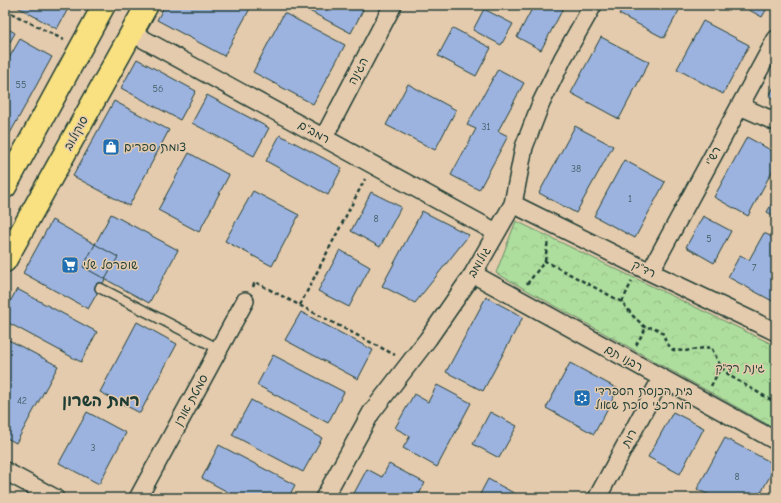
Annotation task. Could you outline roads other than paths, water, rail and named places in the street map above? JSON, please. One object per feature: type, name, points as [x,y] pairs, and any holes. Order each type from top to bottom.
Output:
[{"type":"main road","points":[[5,187],[104,5]]},
{"type":"main road","name":"סוקולוב","points":[[5,261],[147,5]]},
{"type":"street","name":"הגינה","points":[[324,137],[393,5]]},
{"type":"street","name":"גולומב","points":[[324,498],[371,413],[473,274],[513,204],[524,147],[541,103],[563,58],[593,5]]},
{"type":"street","name":"רמב\"ם","points":[[132,33],[496,232]]},
{"type":"street","name":"רש\"י","points":[[645,270],[740,106],[776,39]]},
{"type":"street","points":[[740,106],[776,122]]},
{"type":"street","name":"רד\"ק","points":[[513,204],[645,270],[776,332]]},
{"type":"street","name":"רבנו תם","points":[[473,274],[661,379],[776,441]]},
{"type":"street","name":"סמטת אורן","points":[[138,498],[245,301]]},
{"type":"street","name":"רות","points":[[597,498],[661,379]]},
{"type":"street","points":[[5,471],[55,498]]},
{"type":"lane","points":[[100,288],[219,349]]},
{"type":"place","name":"צומת ספרים","points":[[111,147]]},
{"type":"place","name":"שופרסל שלי","points":[[70,265]]},
{"type":"place","name":"בית הכנסת הספרדי המרכזי סוכת שאול","points":[[582,398]]},
{"type":"district","name":"רמת השרון","points":[[101,401]]},
{"type":"park label","name":"גינת רד\"ק","points":[[740,368]]}]
